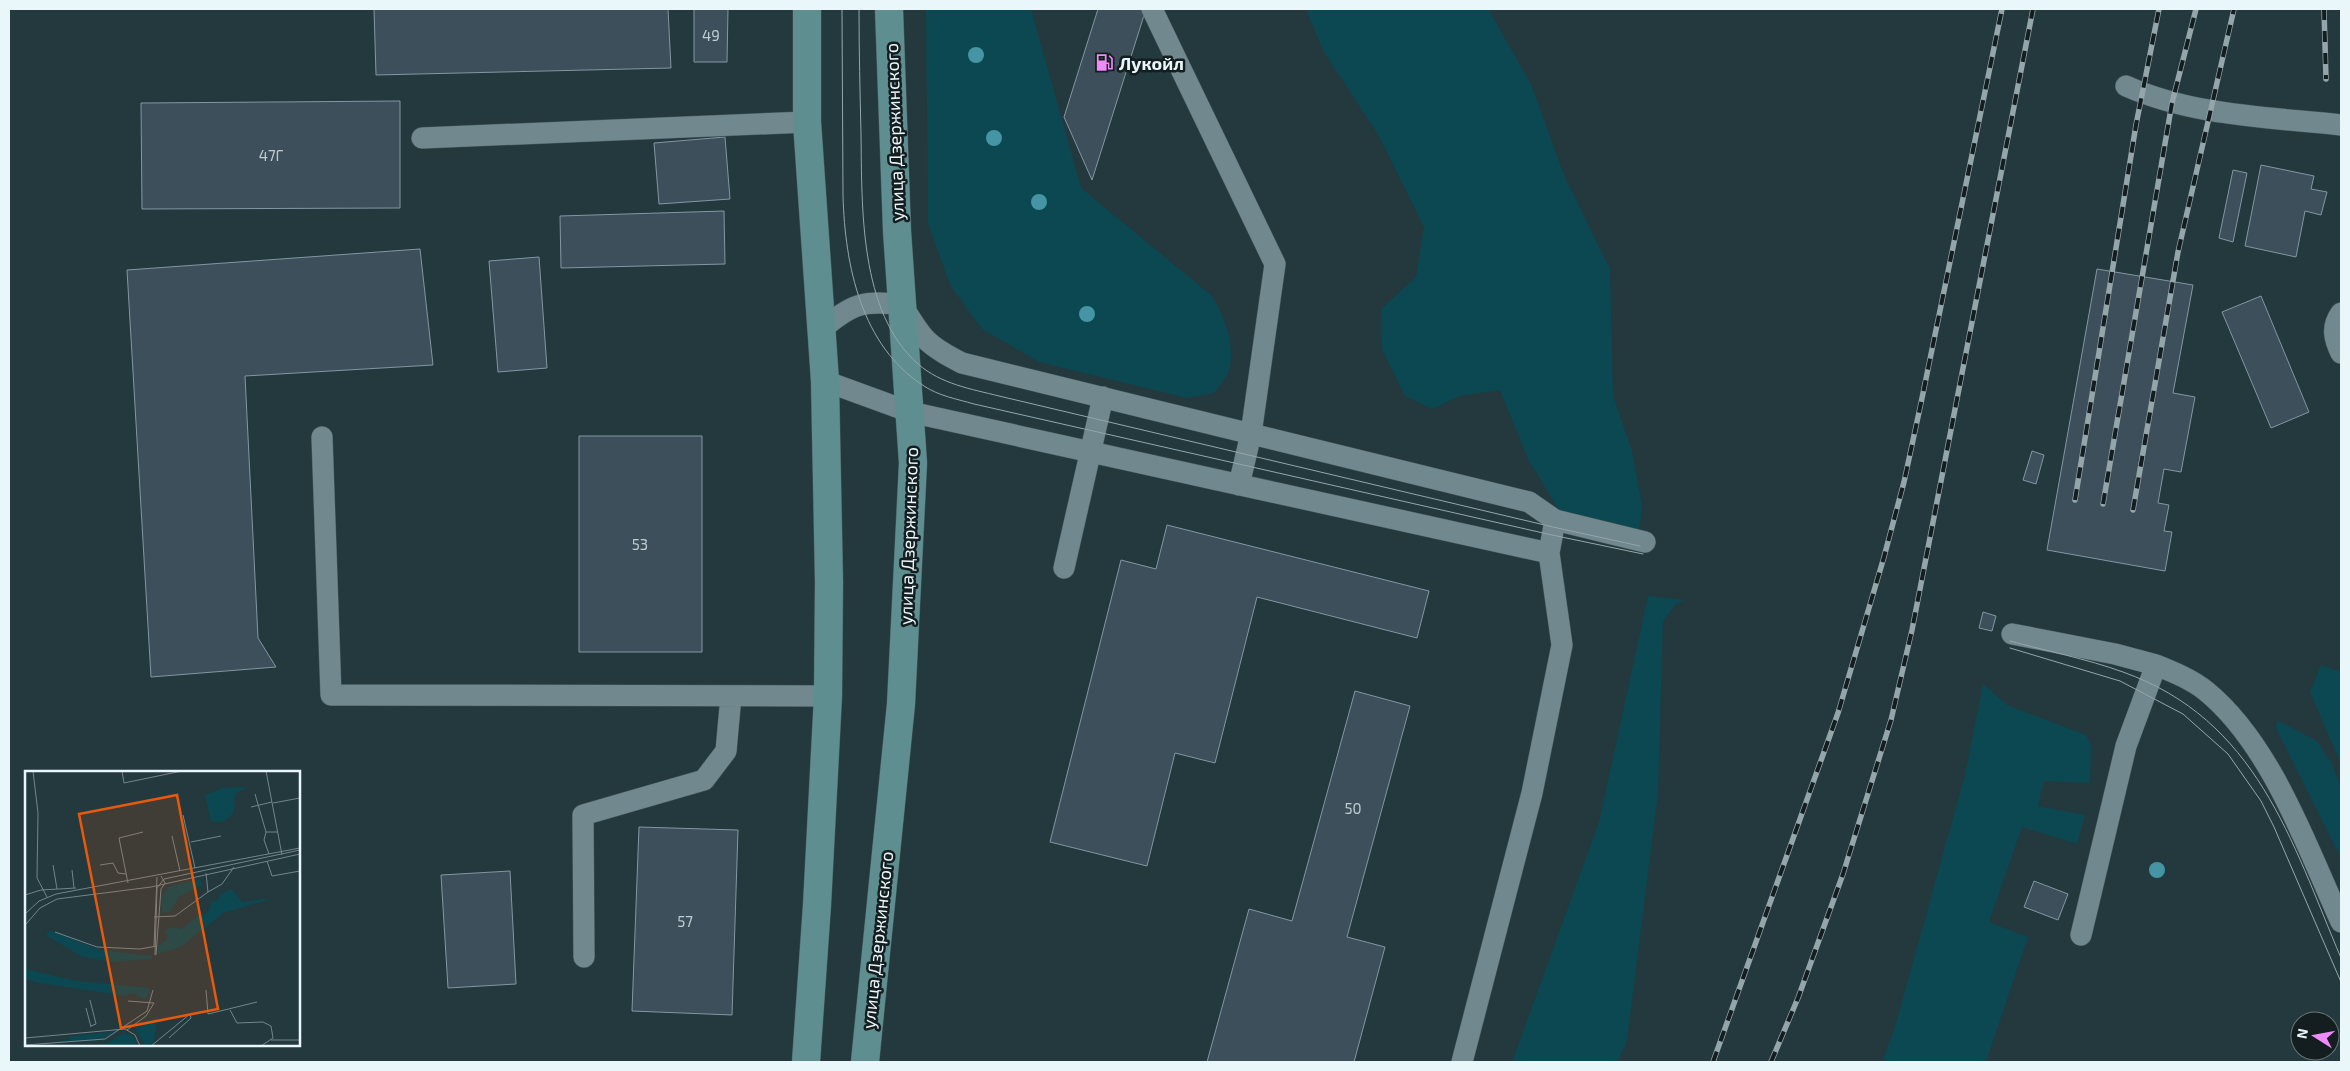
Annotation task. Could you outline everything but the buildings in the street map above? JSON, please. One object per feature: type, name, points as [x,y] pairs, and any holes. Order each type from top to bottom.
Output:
[{"type":"main road","points":[[806,1062],[817,905],[828,696],[829,582],[825,381],[807,122],[807,9]]},
{"type":"main road","name":"улица Дзержинского","points":[[865,1062],[901,704],[913,463],[902,305],[889,9]]},
{"type":"lane","points":[[1152,9],[1275,264],[1251,434],[1240,486]]},
{"type":"lane","points":[[2126,86],[2172,103],[2212,111],[2341,125]]},
{"type":"lane","points":[[422,138],[807,122]]},
{"type":"lane","points":[[821,330],[842,312],[861,304],[879,302],[902,305],[918,332],[934,349],[962,363],[1529,502],[1554,520],[1645,542]]},
{"type":"lane","points":[[2341,313],[2334,328],[2335,340],[2341,353]]},
{"type":"lane","points":[[825,381],[910,412],[1549,553]]},
{"type":"lane","points":[[1064,568],[1103,398]]},
{"type":"lane","points":[[322,437],[331,695],[828,696]]},
{"type":"lane","points":[[1462,1062],[1532,793],[1562,645],[1549,553],[1554,520]]},
{"type":"lane","points":[[2012,634],[2115,654],[2156,665],[2182,676],[2206,691],[2239,725],[2274,777],[2341,922]]},
{"type":"lane","points":[[2081,935],[2126,746],[2156,665]]},
{"type":"lane","points":[[584,957],[583,815],[704,780],[726,750],[730,696]]},
{"type":"shaded area","points":[[926,9],[1031,9],[1081,188],[1212,296],[1221,312],[1230,341],[1231,361],[1226,376],[1214,393],[1187,398],[1039,362],[982,329],[950,285],[928,223]]},
{"type":"shaded area","points":[[1312,9],[1488,9],[1531,84],[1564,175],[1610,269],[1613,396],[1632,451],[1642,506],[1639,533],[1615,531],[1559,510],[1528,459],[1500,390],[1460,396],[1432,409],[1405,396],[1382,349],[1381,309],[1416,277],[1424,227],[1379,136],[1324,52],[1307,12]]},
{"type":"shaded area","points":[[1648,596],[1684,600],[1675,605],[1663,621],[1658,793],[1627,1040],[1618,1062],[1512,1062],[1599,822]]},
{"type":"shaded area","points":[[2321,665],[2341,672],[2341,764],[2310,692]]},
{"type":"shaded area","points":[[1983,684],[2007,705],[2086,735],[2091,746],[2090,783],[2044,781],[2038,806],[2085,815],[2077,844],[2022,827],[1989,922],[2028,937],[1986,1062],[1882,1062],[1895,1027],[1965,775]]},
{"type":"shaded area","points":[[2277,720],[2317,741],[2332,764],[2341,787],[2341,858],[2276,728]]},
{"type":"tram line","points":[[842,9],[844,222],[853,276],[871,326],[885,349],[903,369],[924,386],[942,395],[974,404],[1643,554]]},
{"type":"tram line","points":[[859,9],[862,193],[868,257],[874,288],[884,316],[899,342],[918,364],[927,371],[946,381],[978,391],[1640,546]]},
{"type":"tram line","points":[[2010,641],[2123,672],[2169,693],[2207,720],[2238,752],[2263,789],[2285,828],[2305,870],[2341,958]]},
{"type":"tram line","points":[[2010,648],[2120,681],[2183,714],[2228,754],[2261,801],[2274,827],[2341,982]]},
{"type":"railway","points":[[1713,1062],[1838,713],[1884,557],[1904,482],[2002,9]]},
{"type":"railway","points":[[1771,1062],[1798,998],[1843,874],[1891,720],[1912,630],[2033,9]]},
{"type":"railway","points":[[2075,500],[2136,125],[2159,9]]},
{"type":"railway","points":[[2103,504],[2172,103],[2196,9]]},
{"type":"railway","points":[[2133,510],[2178,252],[2234,9]]},
{"type":"railway","points":[[2324,9],[2326,79]]},
{"type":"place","name":"Лукойл","points":[[1105,63]]}]
